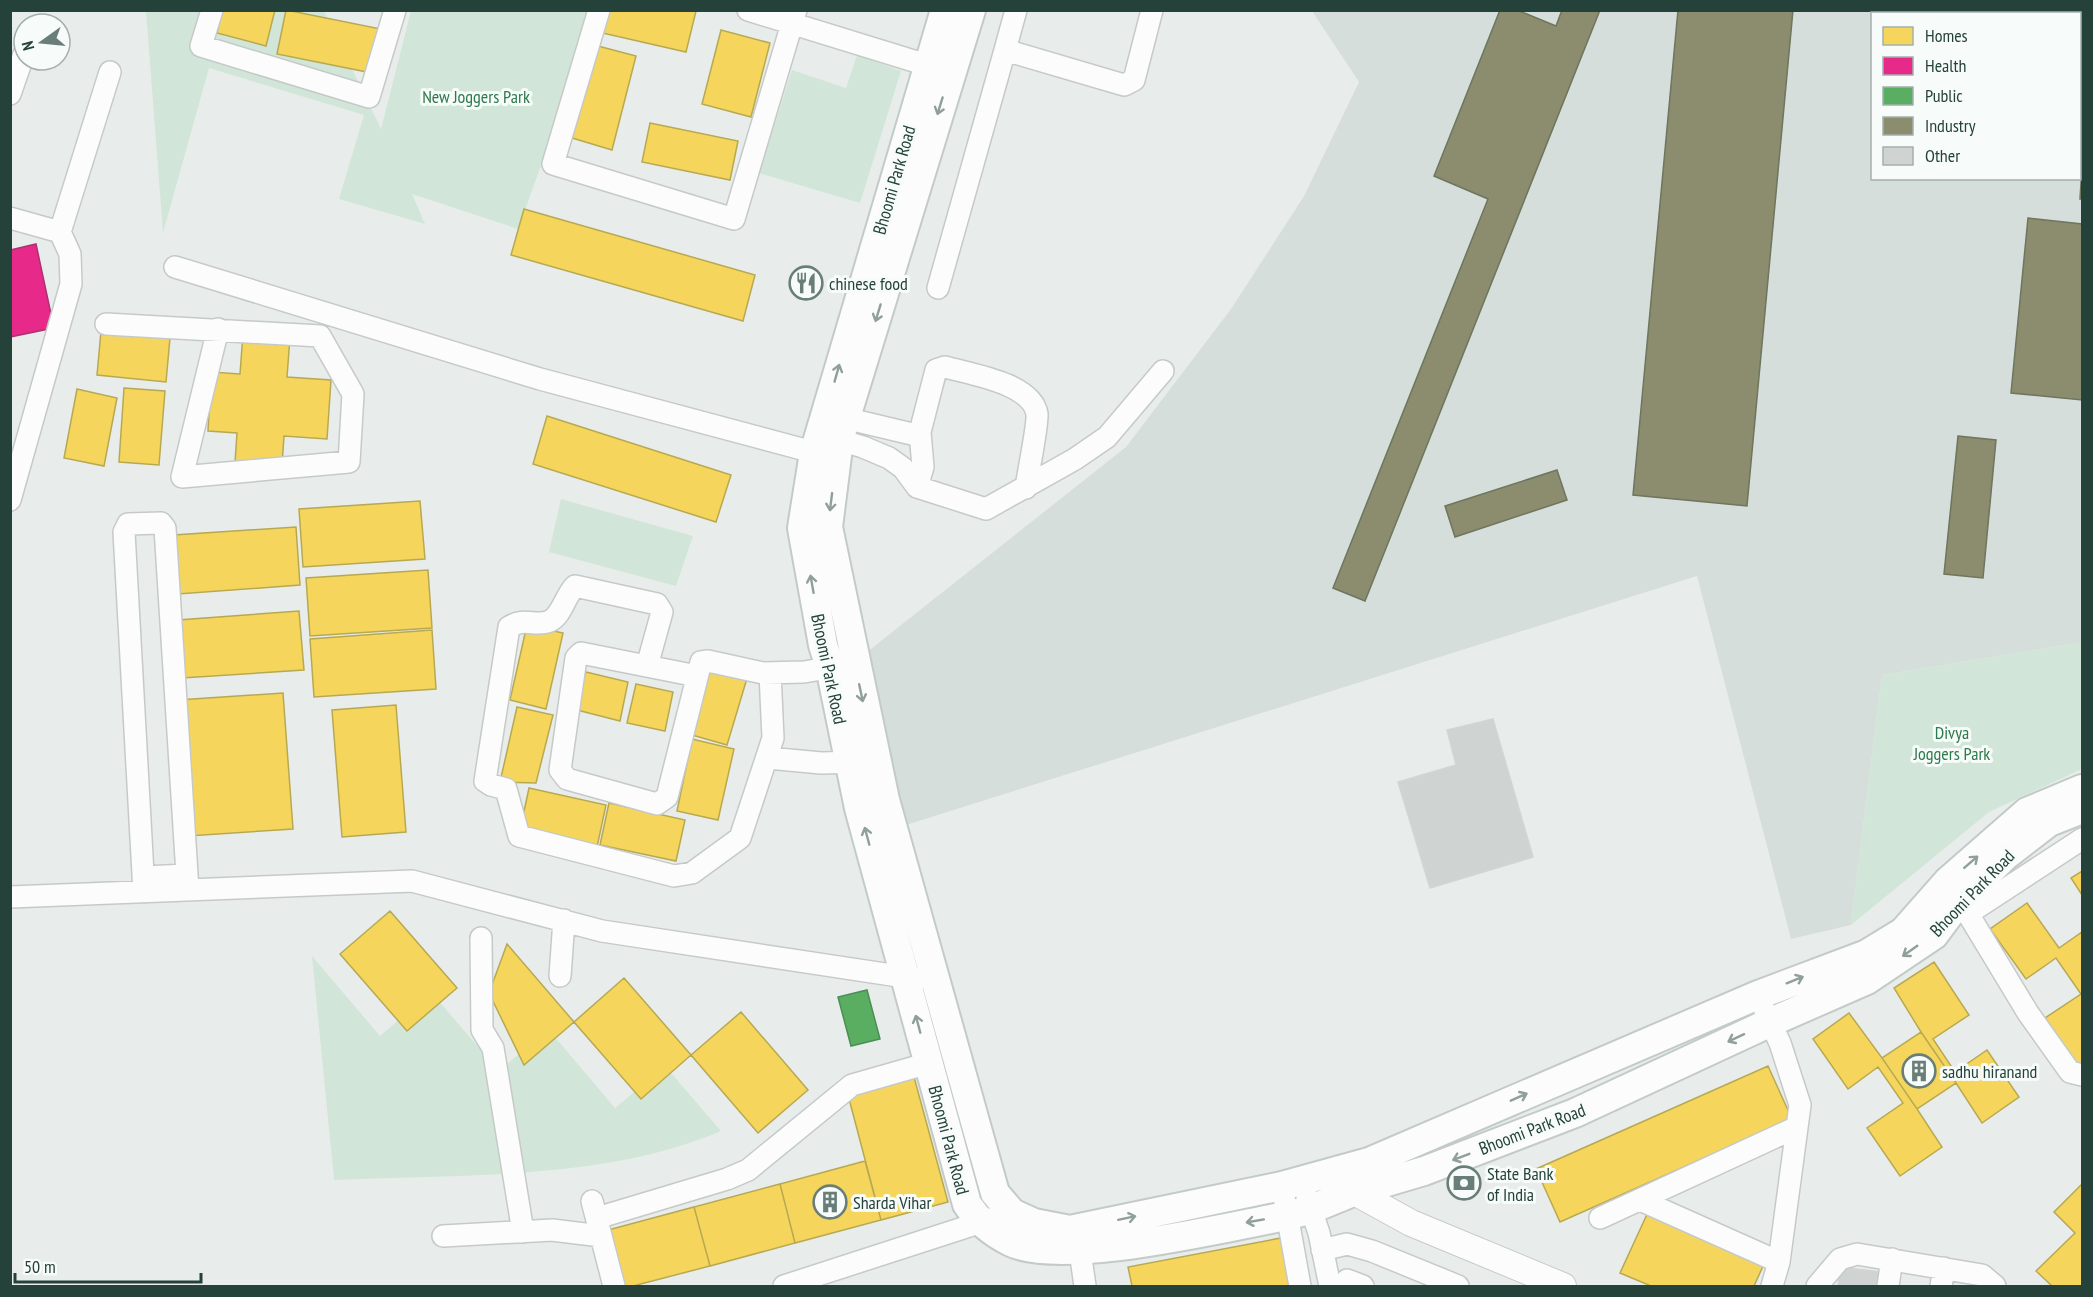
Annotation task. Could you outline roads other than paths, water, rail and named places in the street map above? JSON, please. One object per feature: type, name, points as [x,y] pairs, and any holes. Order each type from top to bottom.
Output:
[{"type":"main road","name":"Bhoomi Park Road","points":[[945,10],[939,68],[802,528],[822,645],[842,665],[906,977],[967,1204],[979,1222],[1012,1243],[1042,1249],[1075,1236]]},
{"type":"main road","name":"Bhoomi Park Road","points":[[939,68],[971,10]]},
{"type":"main road","name":"Bhoomi Park Road","points":[[862,762],[936,983],[995,1193],[1012,1213],[1034,1223],[1075,1236],[1124,1245],[1298,1213],[1353,1191],[1424,1171],[1575,1113],[1771,1022],[1861,969]]},
{"type":"main road","points":[[2045,814],[2082,789]]},
{"type":"main road","points":[[1075,1236],[1369,1162],[1758,995],[1861,969],[1867,954],[1959,898],[2026,812],[2045,814],[2082,809]]},
{"type":"street","points":[[212,10],[201,46],[369,97],[395,10]]},
{"type":"street","points":[[599,10],[553,164],[734,219],[794,17]]},
{"type":"street","points":[[748,10],[794,17],[939,68]]},
{"type":"street","points":[[938,288],[1016,10]]},
{"type":"street","points":[[1005,50],[1124,85],[1134,80],[1152,10]]},
{"type":"street","points":[[10,94],[18,72]]},
{"type":"street","points":[[10,500],[71,284],[70,254],[60,232],[110,72]]},
{"type":"street","points":[[10,218],[60,232]]},
{"type":"street","points":[[175,267],[540,380],[830,436],[889,458],[903,468],[917,487],[986,509],[1026,488],[1107,437],[1163,371]]},
{"type":"street","points":[[273,333],[285,300]]},
{"type":"street","points":[[106,324],[218,329],[320,336],[353,394],[349,462],[182,477],[218,329]]},
{"type":"street","points":[[917,487],[923,467],[920,432],[936,370],[945,367],[1005,383],[1029,398],[1036,414],[1026,488]]},
{"type":"street","points":[[830,436],[920,432]]},
{"type":"street","points":[[143,884],[124,532],[128,524],[161,523],[165,528],[188,882]]},
{"type":"street","points":[[647,666],[662,612],[657,604],[575,586],[567,593],[556,617],[548,622],[518,621],[508,627],[485,781],[506,789],[519,836],[674,876],[692,873],[740,838],[773,738],[770,674]]},
{"type":"street","points":[[697,676],[581,653],[576,657],[560,770],[567,779],[657,804],[667,797],[701,662],[708,661],[770,674],[842,665]]},
{"type":"street","points":[[768,758],[862,762]]},
{"type":"street","points":[[2082,839],[1959,898],[2042,1033],[2070,1072],[2082,1075]]},
{"type":"street","points":[[10,897],[188,882],[412,881],[602,931],[936,983]]},
{"type":"street","points":[[560,976],[564,920]]},
{"type":"street","points":[[481,938],[483,1030],[493,1048],[523,1232]]},
{"type":"street","points":[[1758,995],[1771,1022],[1800,1105],[1779,1262],[1772,1287]]},
{"type":"street","points":[[443,1236],[552,1230],[727,1179],[748,1170],[852,1085],[929,1063]]},
{"type":"street","points":[[1600,1218],[1797,1127]]},
{"type":"street","points":[[1300,1287],[1298,1213],[1303,1180],[1353,1191],[1411,1223],[1563,1287]]},
{"type":"street","points":[[1640,1200],[1779,1262]]},
{"type":"street","points":[[784,1287],[1012,1213]]},
{"type":"street","points":[[1298,1213],[1347,1284]]},
{"type":"street","points":[[597,1218],[614,1287]]},
{"type":"street","points":[[1075,1236],[1085,1287]]},
{"type":"street","points":[[1322,1250],[1347,1244],[1372,1251],[1458,1287]]},
{"type":"street","points":[[1817,1287],[1840,1259],[1857,1254],[1892,1259],[1943,1277],[1982,1275],[1995,1287]]},
{"type":"street","points":[[1888,1287],[1892,1259]]},
{"type":"place","name":"chinese food","points":[[806,283]]},
{"type":"place","name":"sadhu hiranand","points":[[1919,1071]]},
{"type":"place","name":"State Bank of India","points":[[1464,1183]]},
{"type":"place","name":"Sharda Vihar","points":[[830,1202]]},
{"type":"park label","name":"New Joggers Park","points":[[476,96]]},
{"type":"park label","name":"Divya Joggers Park","points":[[1952,742]]}]
